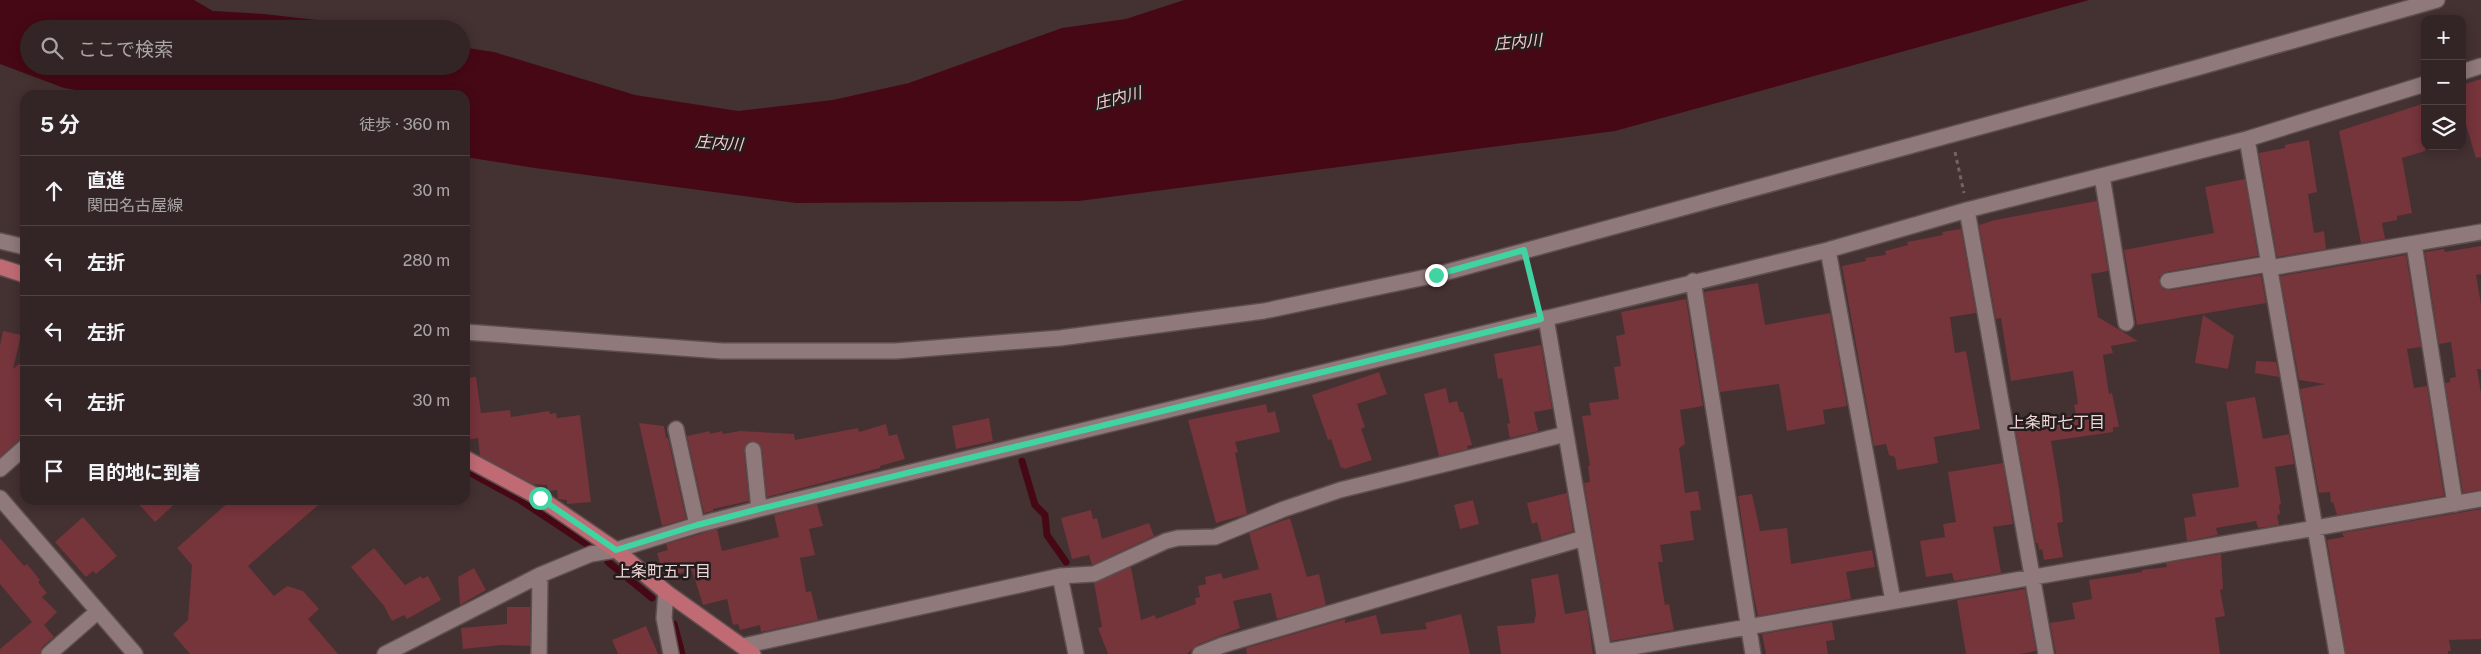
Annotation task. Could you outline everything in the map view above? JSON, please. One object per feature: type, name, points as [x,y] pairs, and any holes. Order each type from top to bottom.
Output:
[{"type":"main road","points":[[0,267],[20,273]]},
{"type":"main road","points":[[470,461],[540,498],[616,550],[666,592],[748,650]]},
{"type":"street","points":[[470,332],[722,351],[896,352],[1060,338],[1264,311],[1436,275],[2438,0]]},
{"type":"street","points":[[2466,71],[2481,66]]},
{"type":"street","points":[[385,654],[540,575],[591,554],[616,550],[697,525],[759,509],[1693,281],[1828,250],[1967,210],[2247,139],[2421,85]]},
{"type":"street","points":[[2247,139],[2336,654]]},
{"type":"street","points":[[2102,176],[2126,323]]},
{"type":"street","points":[[1967,210],[2046,654]]},
{"type":"street","points":[[2168,281],[2481,232]]},
{"type":"street","points":[[0,241],[20,246]]},
{"type":"street","points":[[2414,244],[2455,504]]},
{"type":"street","points":[[1828,250],[1893,601]]},
{"type":"street","points":[[1693,281],[1753,654]]},
{"type":"street","points":[[1543,319],[1566,434],[1604,653],[1748,626],[2481,499]]},
{"type":"street","points":[[676,429],[697,525]]},
{"type":"street","points":[[748,650],[1060,576],[1094,574],[1166,541],[1178,538],[1215,537],[1284,509],[1340,490],[1566,434]]},
{"type":"street","points":[[753,450],[759,509]]},
{"type":"street","points":[[0,469],[20,451]]},
{"type":"street","points":[[0,498],[135,654]]},
{"type":"street","points":[[1200,654],[1223,649],[1584,538]]},
{"type":"street","points":[[539,654],[540,575]]},
{"type":"street","points":[[1060,576],[1076,654]]},
{"type":"street","points":[[666,592],[664,618],[671,654]]},
{"type":"street","points":[[49,654],[97,612]]},
{"type":"path","points":[[1951,135],[1967,210]]},
{"type":"path","points":[[1524,250],[1543,319]]},
{"type":"water","points":[[0,0],[194,0],[213,11],[316,20],[20,20],[20,72],[0,64]]},
{"type":"water","name":"庄内川","points":[[1184,0],[2089,0],[1615,131],[1079,201],[796,203],[470,158],[470,90],[75,90],[64,88],[29,75],[470,75],[470,48],[494,52],[635,95],[738,111],[833,100],[909,83],[1062,28],[1126,19]]},
{"type":"building","points":[[2481,79],[2481,157],[2476,158],[2466,124],[2466,84]]},
{"type":"building","points":[[2421,104],[2421,150],[2425,151],[2402,158],[2412,213],[2397,216],[2397,220],[2382,223],[2385,239],[2361,243],[2339,131]]},
{"type":"building","points":[[2309,140],[2317,192],[2308,194],[2314,233],[2324,231],[2326,249],[2277,257],[2259,153],[2285,148],[2285,145]]},
{"type":"building","points":[[2245,179],[2258,256],[2166,272],[2159,277],[2159,283],[2164,290],[2170,290],[2261,275],[2266,303],[2137,325],[2124,250],[2214,233],[2205,187]]},
{"type":"building","points":[[2097,201],[2108,271],[2091,274],[2098,317],[2138,341],[2111,346],[2113,353],[2103,355],[2109,394],[2112,393],[2119,427],[2113,427],[2113,432],[2051,441],[2063,522],[2057,523],[2063,557],[2044,560],[2042,549],[2039,550],[2038,543],[2036,543],[2014,423],[2076,415],[2074,405],[2078,404],[2073,371],[2011,381],[2001,318],[1996,319],[1979,225],[1995,220]]},
{"type":"building","points":[[1961,229],[1976,313],[1950,317],[1955,353],[1966,351],[1980,429],[1934,437],[1938,463],[1897,470],[1895,457],[1889,455],[1886,444],[1874,446],[1842,266],[1866,261],[1865,258],[1886,255],[1885,251],[1908,245],[1907,242],[1943,235],[1942,232]]},
{"type":"building","points":[[2481,246],[2481,274],[2476,275],[2481,304],[2481,369],[2477,369],[2481,393],[2481,490],[2463,493],[2445,383],[2450,382],[2450,378],[2456,377],[2451,342],[2439,344],[2425,252],[2444,249],[2445,252]]},
{"type":"building","points":[[2406,255],[2421,347],[2407,349],[2414,388],[2427,386],[2444,496],[2337,515],[2333,502],[2331,503],[2330,492],[2319,493],[2300,389],[2325,384],[2299,380],[2280,276]]},
{"type":"building","points":[[1758,283],[1765,325],[1830,313],[1847,406],[1823,410],[1825,424],[1787,431],[1779,384],[1720,392],[1704,292]]},
{"type":"building","points":[[1686,299],[1703,406],[1680,410],[1685,444],[1679,448],[1685,493],[1698,491],[1701,510],[1690,511],[1694,540],[1660,545],[1663,562],[1658,562],[1665,605],[1669,604],[1674,630],[1611,641],[1584,483],[1590,482],[1588,466],[1590,466],[1582,416],[1591,415],[1589,403],[1619,399],[1614,367],[1621,366],[1616,336],[1625,334],[1621,312]]},
{"type":"building","points":[[2203,315],[2234,336],[2228,369],[2195,363]]},
{"type":"building","points":[[3,331],[20,335],[13,369],[20,363],[20,440],[0,457],[0,345]]},
{"type":"building","points":[[1541,345],[1552,409],[1534,412],[1538,431],[1510,438],[1507,424],[1510,423],[1502,378],[1498,379],[1494,354]]},
{"type":"building","points":[[2256,361],[2276,362],[2279,377],[2255,373]]},
{"type":"building","points":[[1379,372],[1387,394],[1357,404],[1365,427],[1361,429],[1372,460],[1344,469],[1343,467],[1341,468],[1331,439],[1328,440],[1312,395]]},
{"type":"building","points":[[476,377],[481,413],[510,410],[511,417],[549,411],[550,414],[556,413],[557,418],[580,415],[591,502],[567,504],[567,500],[558,499],[557,490],[548,491],[547,485],[533,484],[480,456],[478,438],[470,439],[470,378]]},
{"type":"building","points":[[1446,388],[1449,403],[1457,401],[1460,412],[1463,412],[1472,445],[1467,446],[1468,449],[1439,456],[1424,394]]},
{"type":"building","points":[[2255,397],[2263,439],[2289,434],[2294,464],[2275,467],[2281,504],[2279,505],[2280,514],[2277,515],[2279,525],[2258,528],[2256,521],[2216,528],[2218,535],[2187,541],[2184,518],[2196,516],[2192,494],[2239,487],[2226,402]]},
{"type":"building","points":[[1266,404],[1268,413],[1275,411],[1280,432],[1235,442],[1238,452],[1235,453],[1247,514],[1216,523],[1188,420]]},
{"type":"building","points":[[989,418],[993,441],[956,449],[952,426]]},
{"type":"building","points":[[639,423],[664,426],[686,519],[662,526]]},
{"type":"building","points":[[886,424],[889,436],[897,434],[905,459],[880,466],[880,468],[767,497],[762,449],[757,442],[748,442],[744,451],[749,501],[713,509],[713,511],[704,513],[687,436],[710,431],[710,434],[722,431],[723,434],[740,431],[794,434],[795,440],[858,428],[859,432]]},
{"type":"building","points":[[2003,463],[2013,524],[1993,527],[2001,573],[1954,581],[1952,573],[1926,577],[1920,541],[1945,537],[1943,524],[1956,522],[1948,472]]},
{"type":"building","points":[[1567,493],[1573,531],[1542,541],[1537,522],[1532,524],[1527,503]]},
{"type":"building","points":[[1752,494],[1760,531],[1787,528],[1791,564],[1872,550],[1875,567],[1846,572],[1851,599],[1758,616],[1738,496]]},
{"type":"building","points":[[1473,500],[1479,524],[1460,529],[1454,505]]},
{"type":"building","points":[[817,504],[823,526],[809,529],[815,555],[800,558],[806,592],[811,591],[818,620],[761,632],[760,625],[740,630],[738,624],[733,625],[727,599],[703,605],[692,570],[664,577],[657,553],[668,550],[666,544],[717,529],[722,551],[779,537],[774,515]]},
{"type":"building","points":[[140,505],[174,505],[155,522]]},
{"type":"building","points":[[225,505],[318,505],[248,566],[274,596],[287,586],[303,591],[319,609],[308,619],[338,654],[190,654],[173,634],[188,620],[192,565],[177,548]]},
{"type":"building","points":[[2481,509],[2481,639],[2449,640],[2451,651],[2448,651],[2448,654],[2346,654],[2327,540],[2344,537],[2342,533]]},
{"type":"building","points":[[1091,510],[1093,519],[1097,518],[1102,539],[1149,523],[1154,536],[1092,565],[1089,555],[1072,559],[1061,518]]},
{"type":"building","points":[[83,517],[117,556],[96,574],[93,571],[86,577],[55,542]]},
{"type":"building","points":[[1290,518],[1307,577],[1319,574],[1326,605],[1277,619],[1271,593],[1233,601],[1240,628],[1197,645],[1187,654],[1108,654],[1098,628],[1102,627],[1094,583],[1131,567],[1141,620],[1155,615],[1156,619],[1196,604],[1195,598],[1200,597],[1198,586],[1206,584],[1205,577],[1221,573],[1223,579],[1259,569],[1249,533]]},
{"type":"building","points":[[0,538],[24,566],[27,564],[40,580],[38,582],[47,593],[42,597],[57,612],[44,625],[54,637],[42,647],[40,654],[0,654],[0,649],[32,622],[0,584]]},
{"type":"building","points":[[374,548],[405,585],[421,576],[422,579],[428,576],[441,600],[407,619],[404,615],[392,621],[384,606],[351,567]]},
{"type":"building","points":[[2221,554],[2223,589],[2220,590],[2225,616],[2215,618],[2220,654],[2056,654],[2050,623],[2075,619],[2072,603],[2092,599],[2089,580],[2142,572],[2142,570],[2167,567],[2166,563]]},
{"type":"building","points":[[474,568],[486,590],[460,605],[458,577]]},
{"type":"building","points":[[1558,574],[1565,614],[1587,610],[1593,654],[1501,654],[1497,626],[1534,623],[1536,614],[1531,579]]},
{"type":"building","points":[[2025,589],[2036,651],[2020,654],[1966,654],[1957,600]]},
{"type":"building","points":[[507,607],[530,607],[530,646],[501,645],[463,649],[461,628],[507,624]]},
{"type":"building","points":[[1461,614],[1470,654],[1247,654],[1246,648],[1345,619],[1345,623],[1376,615],[1381,634],[1427,629],[1425,623]]},
{"type":"building","points":[[1832,622],[1835,640],[1826,641],[1828,654],[1766,654],[1762,634]]},
{"type":"building","points":[[646,626],[658,654],[618,654],[612,640]]},
{"type":"waterway","points":[[1022,461],[1035,505],[1045,515],[1047,535],[1066,562]]},
{"type":"waterway","points":[[470,473],[520,500],[588,545]]},
{"type":"waterway","points":[[608,562],[652,598]]},
{"type":"waterway","points":[[674,624],[682,654]]},
{"type":"district","name":"上条町七丁目","points":[[2057,422]]},
{"type":"district","name":"上条町五丁目","points":[[663,571]]},
{"type":"route","points":[[540,498],[616,550],[697,525],[759,509],[1541,319],[1524,250],[1436,275]]}]
